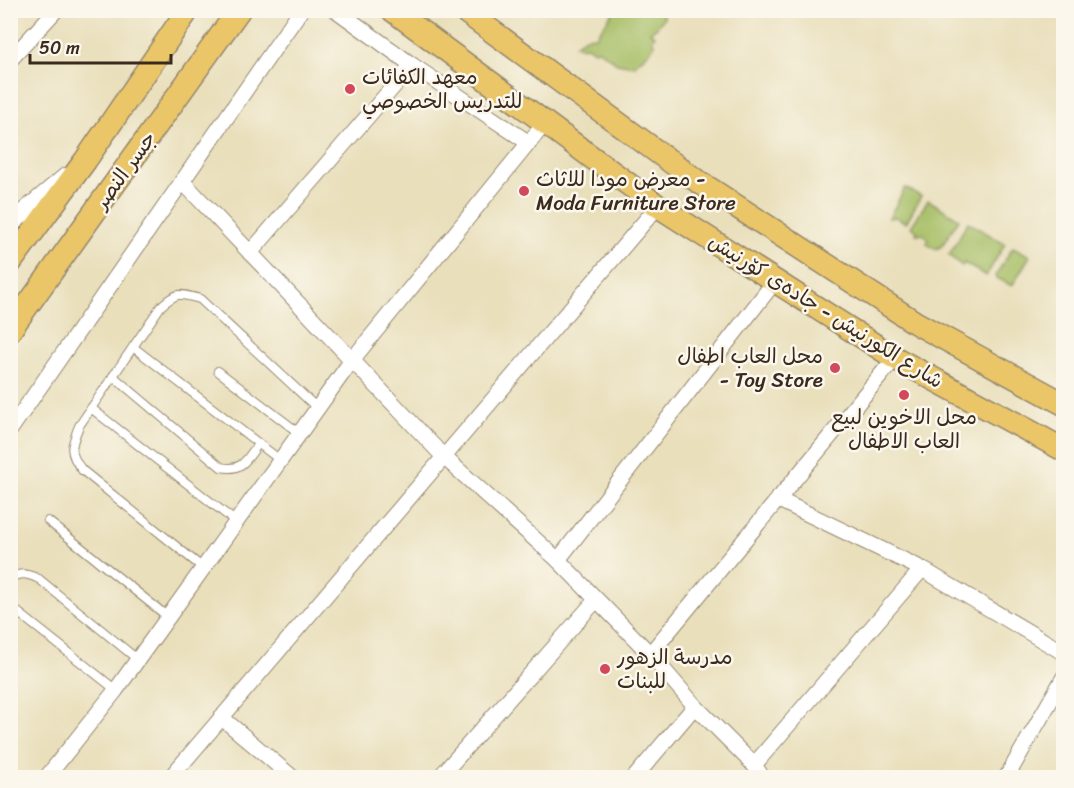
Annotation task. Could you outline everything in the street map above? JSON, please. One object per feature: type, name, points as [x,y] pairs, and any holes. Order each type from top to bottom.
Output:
[{"type":"main road","points":[[10,263],[85,160],[188,10]]},
{"type":"main road","name":"جسر النصر","points":[[10,330],[239,10]]},
{"type":"main road","name":"شارع الكورنيش - جادەی کۆرنیش","points":[[392,10],[658,206],[895,358],[1064,450]]},
{"type":"main road","name":"شارع الكورنيش - جادەی کۆرنیش","points":[[463,10],[693,178],[916,323],[1064,404]]},
{"type":"street","points":[[10,60],[56,10]]},
{"type":"street","points":[[10,430],[302,10]]},
{"type":"street","points":[[336,10],[529,143]]},
{"type":"street","points":[[250,253],[412,64]]},
{"type":"street","points":[[46,777],[116,690],[352,360],[545,123]]},
{"type":"street","points":[[10,224],[85,160]]},
{"type":"street","points":[[182,181],[444,457],[558,560],[650,654],[695,706],[754,765],[763,777]]},
{"type":"street","points":[[170,777],[658,206]]},
{"type":"street","points":[[558,560],[775,281]]},
{"type":"street","points":[[650,654],[895,358]]},
{"type":"street","points":[[777,499],[922,569],[1064,653]]},
{"type":"street","points":[[754,765],[922,569]]},
{"type":"street","points":[[439,777],[596,600]]},
{"type":"street","points":[[1006,777],[1064,677]]},
{"type":"street","points":[[634,777],[695,706]]},
{"type":"street","points":[[221,717],[293,777]]},
{"type":"lane","points":[[203,568],[82,470],[73,457],[72,444],[79,426],[161,306],[174,295],[186,294],[200,299],[317,408]]},
{"type":"lane","points":[[133,347],[280,460]]},
{"type":"lane","points":[[218,371],[300,433]]},
{"type":"lane","points":[[113,376],[221,467],[231,469],[243,464],[258,444]]},
{"type":"lane","points":[[91,408],[236,522]]},
{"type":"lane","points":[[48,521],[168,617]]},
{"type":"lane","points":[[10,578],[20,573],[27,573],[39,579],[137,659]]},
{"type":"lane","points":[[10,606],[116,690]]},
{"type":"green space","points":[[614,11],[661,11],[664,18],[650,32],[655,35],[652,41],[655,44],[634,66],[617,63],[599,50],[594,51],[587,46],[575,45],[585,37],[596,36]]},
{"type":"green space","points":[[905,188],[921,196],[906,223],[896,217],[889,218]]},
{"type":"green space","points":[[928,200],[959,219],[941,247],[935,249],[927,244],[928,238],[922,234],[916,234],[917,231],[911,227]]},
{"type":"green space","points":[[968,222],[1005,244],[986,276],[964,263],[962,266],[949,255]]},
{"type":"green space","points":[[1013,247],[1030,256],[1012,286],[997,278],[996,275]]},
{"type":"place","name":"معهد الكفائات للتدريس الخصوصي","points":[[350,89]]},
{"type":"place","name":"معرض مودا للاثاث - Moda Furniture Store","points":[[524,191]]},
{"type":"place","name":"محل العاب اطفال - Toy Store","points":[[835,368]]},
{"type":"place","name":"محل الاخوين لبيع العاب الاطفال","points":[[904,395]]},
{"type":"place","name":"مدرسة الزهور للبنات","points":[[605,669]]}]
